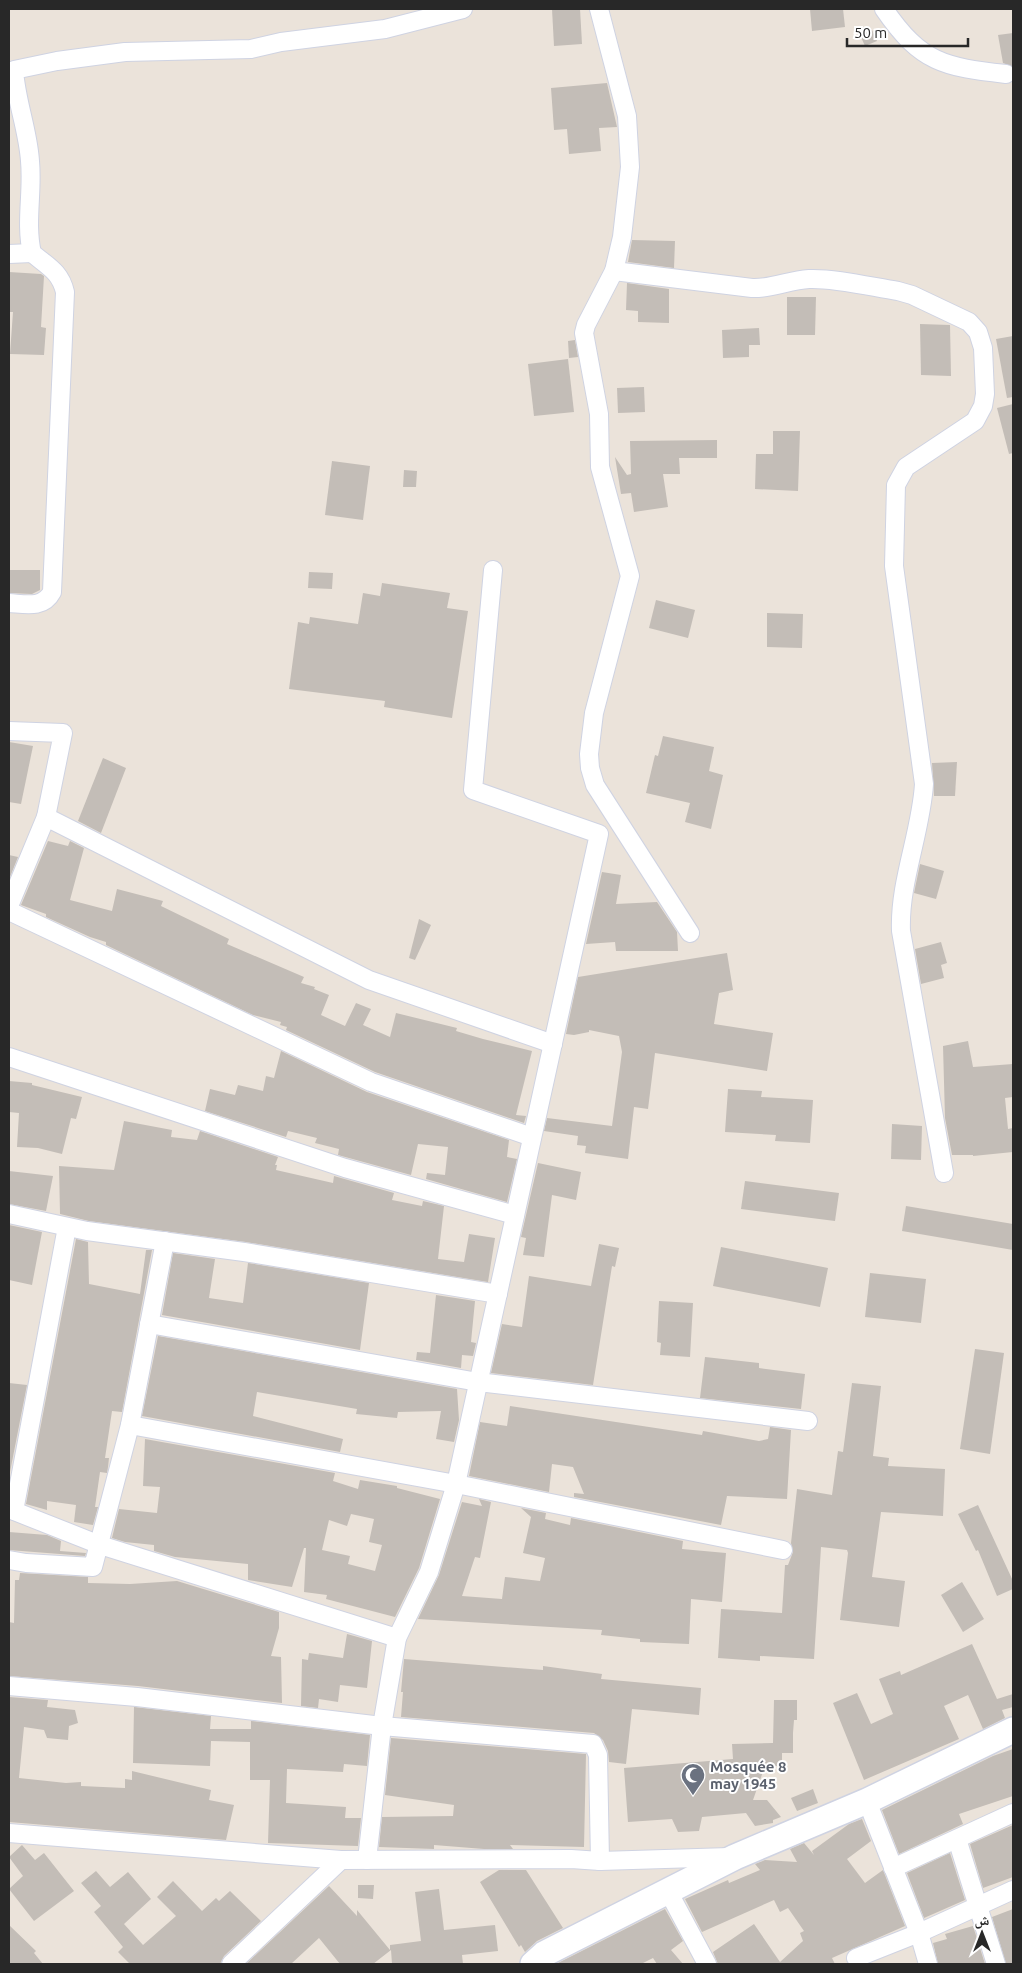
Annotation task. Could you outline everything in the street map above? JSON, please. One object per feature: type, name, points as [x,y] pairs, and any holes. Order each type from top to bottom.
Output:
[{"type":"street","points":[[32,253],[29,239],[31,162],[12,70],[57,61],[126,52],[251,49],[281,42],[385,29],[463,9]]},
{"type":"street","points":[[599,9],[617,71],[627,116],[630,167],[622,237],[614,271],[586,325],[584,333],[599,414],[600,467],[630,576],[594,713],[589,754],[590,768],[595,785],[690,933]]},
{"type":"street","points":[[884,9],[918,49],[932,59],[968,70],[1006,74]]},
{"type":"street","points":[[9,254],[32,253],[54,269],[62,280],[65,292],[52,592],[44,602],[35,605],[9,603]]},
{"type":"street","points":[[614,271],[752,288],[763,288],[790,281],[812,279],[898,291],[912,295],[969,322],[978,332],[982,348],[985,394],[983,406],[976,420],[906,467],[896,485],[894,566],[924,784],[922,805],[900,912],[901,931],[944,1172]]},
{"type":"street","points":[[367,1860],[382,1726],[397,1638],[429,1572],[456,1484],[599,834],[473,790],[493,570]]},
{"type":"street","points":[[9,731],[63,733],[46,817],[9,906]]},
{"type":"street","points":[[46,817],[369,980],[553,1044]]},
{"type":"street","points":[[9,911],[371,1082],[532,1137]]},
{"type":"street","points":[[9,1057],[345,1168],[515,1215]]},
{"type":"street","points":[[9,1214],[67,1226],[498,1294]]},
{"type":"street","points":[[67,1226],[11,1510],[100,1545],[397,1638]]},
{"type":"street","points":[[9,1560],[26,1563],[93,1567],[130,1425],[165,1241]]},
{"type":"street","points":[[149,1324],[478,1382],[808,1421]]},
{"type":"street","points":[[130,1425],[456,1484],[783,1550]]},
{"type":"street","points":[[9,1686],[137,1696],[382,1726],[593,1744],[598,1755],[600,1861]]},
{"type":"street","points":[[543,1961],[668,1891],[735,1857],[866,1801],[1013,1730]]},
{"type":"street","points":[[866,1801],[920,1933],[928,1964]]},
{"type":"street","points":[[893,1868],[1013,1813]]},
{"type":"street","points":[[9,1833],[341,1860],[571,1859],[600,1861],[735,1857]]},
{"type":"street","points":[[957,1839],[996,1964]]},
{"type":"street","points":[[231,1964],[341,1860]]},
{"type":"street","points":[[856,1958],[920,1933],[1013,1890]]},
{"type":"street","points":[[668,1891],[707,1964]]},
{"type":"building","points":[[552,9],[580,9],[582,44],[554,46]]},
{"type":"building","points":[[810,9],[843,9],[845,27],[812,31]]},
{"type":"building","points":[[872,30],[877,41],[865,46],[860,35]]},
{"type":"building","points":[[1013,33],[1013,67],[1003,63],[998,35]]},
{"type":"building","points":[[607,83],[617,127],[599,128],[601,151],[569,154],[567,129],[554,130],[551,88]]},
{"type":"building","points":[[632,240],[675,241],[674,268],[628,262]]},
{"type":"building","points":[[9,272],[41,274],[44,276],[41,327],[46,328],[44,355],[10,354],[13,312],[9,312]]},
{"type":"building","points":[[627,283],[669,289],[669,323],[638,322],[638,311],[626,310]]},
{"type":"building","points":[[787,297],[816,297],[815,335],[787,335]]},
{"type":"building","points":[[920,324],[950,325],[951,376],[921,375]]},
{"type":"building","points":[[759,328],[760,345],[749,345],[749,357],[723,358],[722,330]]},
{"type":"building","points":[[1013,336],[1013,397],[1007,398],[996,339]]},
{"type":"building","points":[[575,340],[578,357],[569,358],[568,341]]},
{"type":"building","points":[[568,359],[574,412],[534,416],[528,364]]},
{"type":"building","points":[[644,387],[645,412],[618,413],[617,388]]},
{"type":"building","points":[[1013,404],[1013,453],[1009,454],[997,408]]},
{"type":"building","points":[[773,431],[800,431],[798,491],[755,489],[756,454],[773,454]]},
{"type":"building","points":[[717,440],[717,458],[679,458],[680,474],[663,474],[668,507],[634,512],[631,493],[621,494],[615,457],[627,475],[631,474],[630,441]]},
{"type":"building","points":[[332,461],[370,466],[363,520],[325,515]]},
{"type":"building","points":[[404,470],[417,471],[416,487],[403,487]]},
{"type":"building","points":[[9,570],[40,570],[40,590],[32,594],[9,593]]},
{"type":"building","points":[[309,572],[333,573],[332,589],[308,588]]},
{"type":"building","points":[[382,583],[450,593],[447,608],[468,611],[452,718],[384,707],[385,701],[289,689],[298,622],[309,624],[310,617],[358,624],[363,593],[380,596]]},
{"type":"building","points":[[656,600],[695,610],[688,638],[649,628]]},
{"type":"building","points":[[767,613],[803,614],[802,648],[767,647]]},
{"type":"building","points":[[663,736],[714,747],[709,771],[723,775],[711,829],[685,822],[690,803],[646,793],[655,755],[658,756]]},
{"type":"building","points":[[9,742],[33,746],[21,804],[9,802]]},
{"type":"building","points":[[103,758],[126,768],[101,833],[78,821]]},
{"type":"building","points":[[957,762],[955,796],[934,796],[932,763]]},
{"type":"building","points":[[48,841],[68,846],[70,841],[84,848],[70,900],[112,911],[117,889],[163,901],[161,906],[229,939],[227,944],[304,977],[301,983],[315,987],[314,989],[329,995],[321,1015],[345,1026],[356,1003],[371,1009],[363,1025],[390,1037],[396,1013],[457,1028],[456,1031],[532,1051],[516,1115],[526,1116],[524,1123],[375,1072],[286,1030],[287,1027],[280,1025],[281,1022],[253,1015],[106,945],[106,942],[90,937],[46,917],[46,914],[21,905]]},
{"type":"building","points":[[9,855],[18,857],[10,877],[9,877]]},
{"type":"building","points":[[920,864],[944,871],[936,899],[914,893]]},
{"type":"building","points":[[602,872],[621,875],[616,904],[657,902],[677,932],[678,951],[616,951],[615,942],[586,944]]},
{"type":"building","points":[[419,919],[431,925],[415,960],[409,958]]},
{"type":"building","points":[[941,942],[947,963],[941,965],[944,978],[921,984],[915,949]]},
{"type":"building","points":[[727,953],[733,990],[719,993],[714,1024],[773,1033],[767,1071],[655,1053],[648,1109],[634,1107],[628,1159],[585,1153],[586,1146],[577,1145],[578,1136],[544,1131],[547,1118],[612,1126],[622,1052],[619,1036],[589,1030],[589,1032],[574,1035],[566,1034],[578,977]]},
{"type":"building","points":[[968,1041],[973,1067],[1013,1064],[1013,1097],[1005,1098],[1008,1129],[1013,1128],[1013,1152],[973,1156],[952,1155],[945,1118],[943,1046]]},
{"type":"building","points":[[281,1051],[367,1092],[509,1140],[507,1157],[517,1159],[507,1202],[426,1179],[427,1173],[445,1175],[448,1147],[418,1144],[411,1175],[338,1155],[339,1149],[315,1143],[317,1138],[288,1131],[286,1137],[205,1111],[210,1089],[235,1095],[238,1085],[263,1091],[266,1076],[274,1078]]},
{"type":"building","points":[[9,1081],[32,1083],[32,1085],[82,1097],[76,1119],[71,1118],[62,1154],[38,1148],[17,1147],[19,1113],[9,1112]]},
{"type":"building","points":[[728,1089],[762,1091],[761,1097],[813,1100],[810,1143],[775,1141],[776,1135],[725,1132]]},
{"type":"building","points":[[124,1121],[172,1130],[171,1137],[197,1140],[200,1131],[278,1157],[275,1165],[277,1165],[276,1170],[333,1183],[334,1176],[394,1193],[392,1200],[422,1206],[423,1201],[444,1206],[438,1259],[464,1262],[469,1234],[495,1238],[488,1282],[246,1242],[89,1221],[60,1214],[59,1166],[114,1170]]},
{"type":"building","points":[[892,1124],[922,1126],[921,1160],[891,1159]]},
{"type":"building","points":[[538,1163],[581,1172],[576,1200],[552,1195],[544,1257],[523,1255],[526,1238],[521,1237]]},
{"type":"building","points":[[9,1171],[53,1176],[46,1211],[9,1204]]},
{"type":"building","points":[[745,1181],[839,1193],[835,1221],[741,1209]]},
{"type":"building","points":[[906,1206],[1013,1224],[1013,1250],[902,1231]]},
{"type":"building","points":[[9,1225],[42,1232],[32,1285],[9,1280]]},
{"type":"building","points":[[76,1239],[88,1242],[89,1284],[140,1294],[146,1250],[152,1250],[122,1412],[112,1411],[105,1458],[109,1458],[107,1473],[100,1472],[95,1507],[98,1507],[93,1525],[74,1522],[76,1505],[47,1501],[47,1510],[26,1504]]},
{"type":"building","points":[[599,1244],[619,1248],[615,1267],[612,1266],[593,1385],[491,1373],[502,1324],[522,1327],[529,1276],[591,1286]]},
{"type":"building","points":[[721,1247],[828,1268],[820,1307],[713,1286]]},
{"type":"building","points":[[173,1253],[215,1259],[209,1298],[243,1303],[248,1263],[369,1283],[360,1350],[162,1315]]},
{"type":"building","points":[[870,1273],[926,1279],[921,1323],[865,1317]]},
{"type":"building","points":[[436,1295],[475,1301],[471,1342],[476,1343],[473,1356],[462,1355],[461,1368],[416,1360],[417,1352],[430,1353]]},
{"type":"building","points":[[659,1301],[693,1303],[690,1357],[660,1355],[661,1343],[657,1342]]},
{"type":"building","points":[[158,1336],[457,1389],[459,1420],[454,1442],[436,1439],[441,1411],[398,1412],[397,1418],[356,1414],[357,1409],[257,1392],[253,1416],[343,1439],[340,1452],[142,1416]]},
{"type":"building","points":[[975,1349],[1004,1353],[990,1454],[960,1449]]},
{"type":"building","points":[[705,1357],[759,1363],[759,1368],[805,1374],[801,1409],[700,1398]]},
{"type":"building","points":[[9,1383],[27,1385],[10,1472],[9,1472]]},
{"type":"building","points":[[852,1383],[881,1386],[873,1456],[889,1458],[888,1466],[945,1469],[943,1516],[881,1512],[872,1577],[905,1581],[899,1627],[840,1620],[848,1553],[847,1550],[821,1547],[814,1659],[760,1656],[760,1661],[718,1658],[721,1609],[782,1613],[785,1565],[788,1565],[793,1552],[791,1543],[797,1489],[832,1495],[838,1451],[843,1452]]},
{"type":"building","points":[[510,1406],[702,1435],[703,1431],[759,1441],[768,1439],[770,1427],[791,1430],[787,1499],[727,1496],[721,1525],[574,1497],[574,1493],[584,1494],[573,1467],[552,1464],[549,1492],[469,1476],[480,1422],[507,1426]]},
{"type":"building","points":[[145,1439],[335,1473],[333,1481],[358,1489],[360,1480],[397,1486],[397,1488],[440,1499],[419,1568],[395,1617],[326,1599],[327,1595],[304,1592],[306,1548],[304,1548],[292,1587],[248,1580],[248,1564],[175,1557],[154,1551],[154,1545],[125,1542],[112,1538],[119,1509],[157,1513],[160,1487],[143,1486]],"holes":[[[351,1514],[374,1519],[369,1542],[382,1545],[375,1571],[348,1564],[350,1556],[322,1550],[329,1520],[347,1526]]]},
{"type":"building","points":[[479,1499],[491,1502],[480,1558],[475,1557],[462,1596],[502,1599],[505,1577],[540,1581],[545,1558],[523,1553],[531,1517],[521,1508],[546,1513],[545,1519],[570,1525],[571,1518],[683,1541],[682,1549],[726,1553],[722,1602],[691,1599],[689,1644],[640,1642],[640,1639],[601,1635],[602,1630],[418,1619],[439,1575],[462,1502],[482,1506]]},
{"type":"building","points":[[978,1505],[1013,1581],[1013,1589],[997,1596],[978,1550],[976,1551],[958,1514]]},
{"type":"building","points":[[9,1532],[47,1535],[61,1541],[60,1551],[86,1553],[85,1556],[9,1550]]},
{"type":"building","points":[[20,1573],[88,1577],[88,1583],[130,1584],[177,1581],[279,1612],[279,1628],[271,1656],[281,1657],[282,1703],[138,1686],[9,1676],[9,1622],[14,1623],[15,1580],[19,1580]]},
{"type":"building","points":[[962,1582],[984,1619],[963,1632],[941,1595]]},
{"type":"building","points":[[347,1634],[372,1641],[367,1688],[340,1685],[338,1702],[319,1699],[318,1708],[301,1706],[302,1659],[308,1660],[309,1653],[343,1658]]},
{"type":"building","points":[[972,1644],[997,1699],[1013,1694],[1013,1707],[1002,1710],[1005,1718],[983,1729],[968,1695],[944,1706],[959,1739],[864,1780],[833,1703],[857,1693],[871,1724],[893,1714],[879,1679],[900,1671],[901,1675]]},
{"type":"building","points":[[404,1659],[543,1670],[543,1666],[602,1674],[601,1679],[701,1688],[699,1715],[632,1709],[626,1764],[609,1762],[608,1751],[603,1740],[594,1733],[401,1717]]},
{"type":"building","points":[[9,1697],[48,1700],[47,1707],[75,1710],[78,1723],[69,1726],[68,1740],[47,1738],[44,1730],[24,1727],[19,1778],[66,1783],[81,1782],[81,1786],[125,1788],[125,1779],[132,1780],[132,1771],[211,1790],[209,1800],[234,1805],[226,1840],[9,1822]]},
{"type":"building","name":"Mosquée 8 may 1945","points":[[774,1700],[797,1700],[797,1720],[794,1720],[793,1733],[793,1753],[782,1753],[782,1766],[765,1766],[753,1800],[767,1800],[781,1817],[773,1820],[773,1823],[755,1826],[746,1813],[702,1817],[699,1831],[678,1832],[672,1819],[628,1822],[624,1768],[733,1759],[732,1744],[773,1743]]},
{"type":"building","points":[[134,1707],[211,1716],[210,1729],[251,1729],[251,1721],[370,1735],[367,1766],[344,1764],[343,1772],[287,1769],[286,1803],[346,1807],[345,1818],[361,1818],[358,1846],[268,1843],[270,1780],[250,1780],[250,1742],[211,1741],[210,1766],[133,1763]]},
{"type":"building","points":[[391,1738],[586,1754],[584,1847],[510,1845],[513,1849],[484,1849],[434,1845],[434,1849],[379,1847],[382,1817],[453,1816],[454,1805],[385,1795]]},
{"type":"building","points":[[1013,1749],[1013,1796],[959,1814],[963,1824],[899,1854],[882,1810],[993,1756]]},
{"type":"building","points":[[813,1789],[818,1803],[797,1811],[791,1798]]},
{"type":"building","points":[[862,1819],[871,1841],[847,1859],[865,1883],[883,1870],[905,1926],[832,1958],[835,1964],[718,1964],[713,1952],[754,1924],[780,1962],[803,1941],[800,1933],[804,1931],[788,1908],[780,1912],[774,1900],[702,1932],[685,1899],[728,1880],[729,1883],[760,1870],[755,1864],[765,1860],[797,1862],[790,1849],[804,1843],[814,1855],[812,1851],[849,1824]]},
{"type":"building","points":[[1013,1825],[1013,1877],[983,1888],[970,1844]]},
{"type":"building","points":[[22,1845],[35,1860],[44,1853],[74,1891],[34,1921],[9,1889],[23,1876],[9,1857]]},
{"type":"building","points":[[950,1853],[965,1900],[924,1918],[907,1873]]},
{"type":"building","points":[[499,1870],[526,1870],[563,1928],[537,1941],[525,1952],[521,1945],[519,1947],[480,1882]]},
{"type":"building","points":[[96,1871],[110,1887],[128,1872],[151,1899],[124,1924],[143,1945],[176,1916],[157,1897],[173,1881],[202,1911],[216,1898],[219,1901],[230,1891],[261,1921],[224,1956],[220,1964],[130,1964],[118,1952],[123,1947],[94,1912],[101,1906],[81,1883]]},
{"type":"building","points":[[358,1885],[374,1885],[373,1899],[358,1898]]},
{"type":"building","points":[[329,1886],[357,1916],[357,1910],[390,1950],[390,1945],[421,1941],[415,1892],[439,1889],[444,1930],[495,1925],[498,1951],[462,1955],[463,1964],[392,1964],[391,1950],[373,1964],[340,1964],[319,1938],[291,1964],[246,1964]]},
{"type":"building","points":[[665,1909],[683,1941],[671,1950],[683,1964],[657,1964],[653,1958],[641,1964],[556,1964]]},
{"type":"building","points":[[1013,1909],[1013,1964],[1006,1964],[992,1917]]},
{"type":"building","points":[[9,1925],[36,1951],[34,1953],[43,1964],[9,1964]]},
{"type":"building","points":[[973,1926],[985,1964],[938,1964],[933,1943],[947,1939],[945,1934]]},
{"type":"place","name":"Mosquée 8 may 1945","points":[[693,1796]]}]
